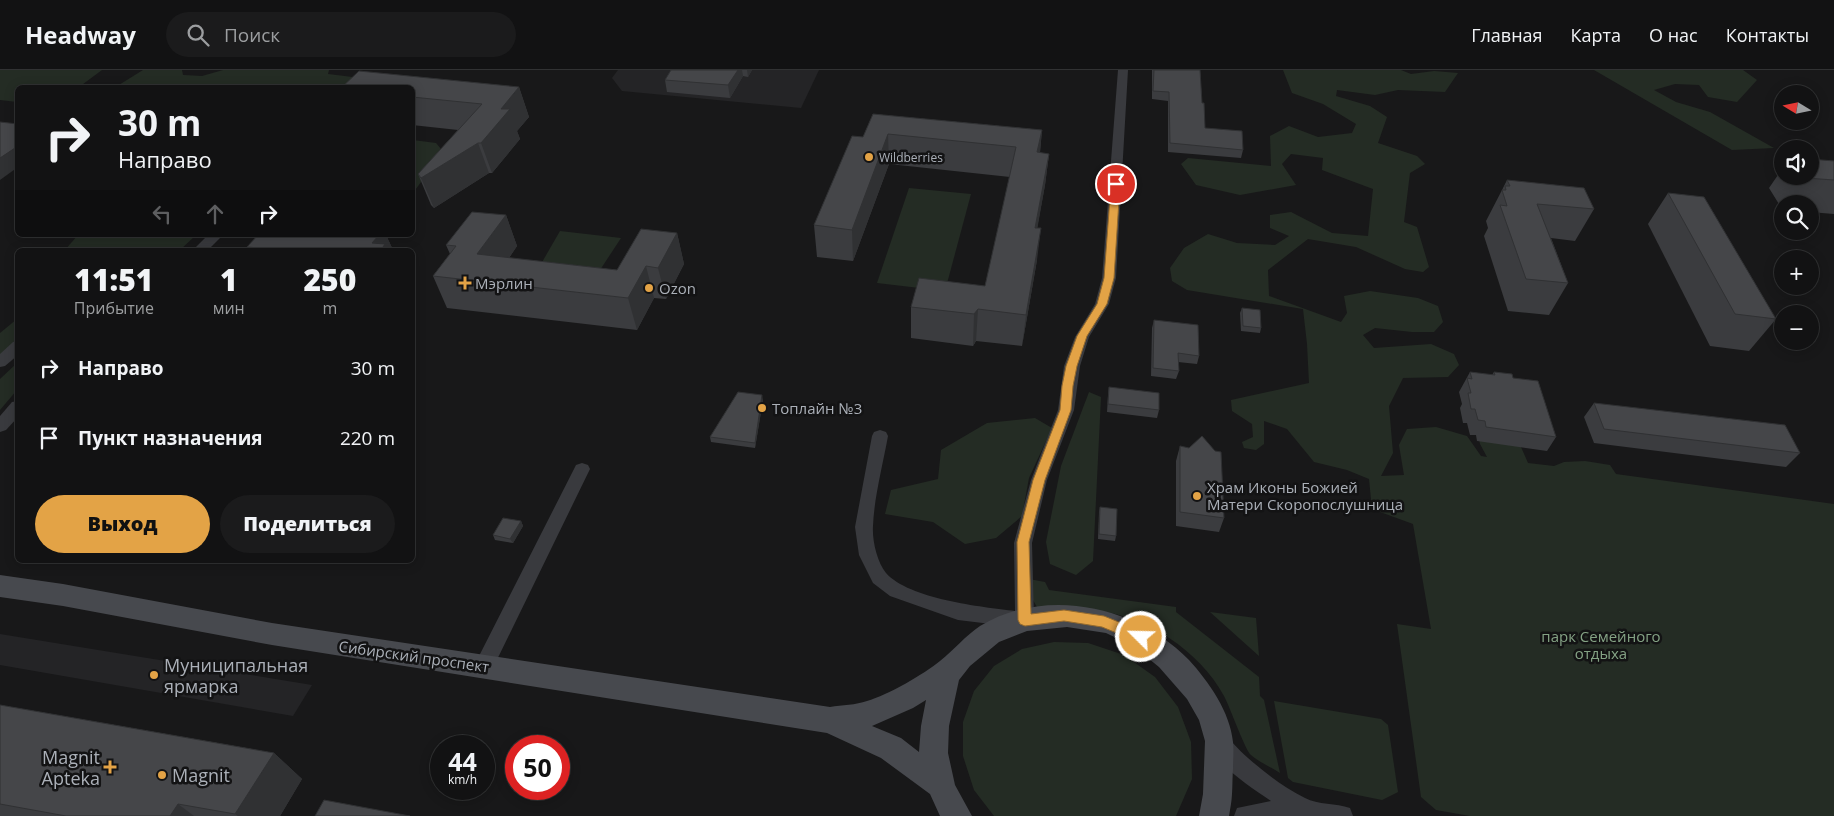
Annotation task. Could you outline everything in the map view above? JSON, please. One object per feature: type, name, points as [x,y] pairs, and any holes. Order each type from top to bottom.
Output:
[{"type":"main road","name":"Сибирский проспект","points":[[0,586],[64,595],[272,634],[830,720]]},
{"type":"main road","points":[[830,720],[869,714],[903,699],[951,669],[962,657],[990,634],[1025,620],[1064,616],[1104,622],[1141,637],[1175,662],[1203,698],[1212,717],[1219,743],[1218,795],[1214,816]]},
{"type":"main road","points":[[951,669],[941,693],[933,728],[934,758],[938,784],[957,816]]},
{"type":"main road","points":[[830,720],[892,748],[938,784]]},
{"type":"street","points":[[880,436],[864,527],[868,555],[879,578],[896,591],[958,612],[1025,620],[1023,542],[1039,480],[1066,410],[1072,366],[1082,336],[1102,304],[1109,278],[1124,70]]},
{"type":"street","points":[[202,248],[214,237]]},
{"type":"street","points":[[0,362],[15,349]]},
{"type":"street","points":[[0,426],[15,409]]},
{"type":"street","points":[[484,666],[582,469]]},
{"type":"street","points":[[1219,743],[1234,762],[1252,777],[1303,809]]},
{"type":"street","points":[[1245,816],[1262,812],[1303,809],[1342,816]]},
{"type":"shaded area","points":[[618,70],[819,70],[801,108],[622,91],[612,78]]},
{"type":"shaded area","name":"Муниципальная ярмарка","points":[[0,634],[312,685],[293,716],[0,665]]},
{"type":"green space","points":[[0,70],[102,70],[82,85],[15,85],[15,102],[0,100]]},
{"type":"green space","points":[[143,70],[182,70],[183,75],[202,76],[223,70],[329,70],[328,74],[361,78],[356,85],[119,85]]},
{"type":"green space","name":"парк Семейного отдыха","points":[[1283,70],[1401,70],[1411,74],[1434,71],[1458,73],[1445,92],[1398,90],[1375,95],[1337,90],[1336,96],[1370,106],[1387,117],[1378,143],[1417,156],[1425,164],[1410,173],[1404,222],[1417,227],[1429,267],[1423,272],[1405,269],[1356,247],[1308,239],[1268,270],[1269,296],[1341,322],[1347,313],[1344,296],[1370,291],[1418,298],[1438,306],[1443,322],[1434,332],[1375,328],[1363,335],[1374,348],[1431,344],[1454,354],[1459,365],[1448,377],[1403,378],[1389,406],[1393,453],[1381,476],[1404,475],[1399,445],[1407,429],[1436,427],[1467,436],[1481,456],[1487,457],[1480,444],[1476,426],[1515,433],[1528,463],[1554,466],[1564,462],[1585,461],[1610,465],[1616,474],[1834,504],[1834,816],[1470,816],[1436,810],[1421,797],[1397,624],[1431,629],[1413,524],[1372,509],[1369,479],[1347,470],[1314,462],[1287,429],[1264,421],[1264,444],[1256,450],[1244,448],[1242,442],[1253,437],[1252,424],[1232,411],[1231,400],[1309,383],[1303,309],[1187,290],[1172,281],[1170,268],[1184,248],[1208,234],[1237,243],[1275,245],[1289,236],[1270,228],[1270,215],[1291,212],[1332,233],[1368,236],[1373,189],[1322,170],[1323,158],[1291,154],[1282,164],[1296,185],[1240,195],[1196,185],[1181,164],[1188,158],[1271,166],[1270,136],[1289,126],[1318,137],[1352,133],[1356,124],[1323,104],[1292,93]]},
{"type":"green space","points":[[1594,70],[1743,70],[1757,80],[1737,102],[1708,97],[1699,85],[1675,84],[1654,90],[1676,102],[1710,112],[1774,148],[1732,150]]},
{"type":"green space","points":[[415,140],[436,143],[441,149],[427,165],[421,182],[415,190]]},
{"type":"green space","points":[[909,188],[971,194],[945,291],[877,283]]},
{"type":"green space","points":[[560,231],[621,238],[600,270],[541,264]]},
{"type":"green space","points":[[76,237],[194,237],[182,248],[67,248]]},
{"type":"green space","points":[[15,321],[15,342],[0,356],[0,333]]},
{"type":"green space","points":[[15,365],[15,392],[0,410],[0,379]]},
{"type":"green space","points":[[1089,392],[1101,397],[1093,561],[1076,575],[1050,564],[1046,542],[1061,466]]},
{"type":"green space","points":[[1035,418],[1052,428],[1029,478],[1022,516],[996,538],[965,544],[933,522],[885,514],[891,490],[938,479],[941,450],[987,423]]},
{"type":"green space","points":[[1029,579],[1045,582],[1049,590],[1176,607],[1176,612],[1259,677],[1260,696],[1264,700],[1280,773],[1251,755],[1224,696],[1213,679],[1186,650],[1151,628],[1113,614],[1087,609],[1037,607],[1030,595]]},
{"type":"green space","points":[[1210,612],[1256,618],[1259,656]]},
{"type":"green space","points":[[1054,642],[1088,643],[1124,655],[1155,677],[1178,707],[1191,742],[1192,779],[1176,816],[994,816],[974,790],[963,756],[963,722],[974,691],[994,666],[1022,649]]},
{"type":"green space","points":[[1274,701],[1381,719],[1388,725],[1398,792],[1382,800],[1293,782],[1288,778]]},
{"type":"building","points":[[671,70],[738,70],[728,85],[665,80]]},
{"type":"building","points":[[1154,70],[1200,70],[1205,128],[1242,131],[1243,150],[1170,143],[1169,92],[1153,91]]},
{"type":"building","points":[[359,71],[519,87],[501,109],[510,109],[481,143],[478,143],[421,178],[418,174],[482,104],[415,97],[415,85],[344,85]]},
{"type":"building","points":[[873,114],[1042,130],[1037,152],[1049,154],[1035,228],[1041,228],[1026,315],[978,309],[974,314],[911,307],[919,278],[985,286],[1016,147],[888,134],[852,230],[814,225],[852,136],[863,137]]},
{"type":"building","points":[[0,122],[15,124],[15,148],[0,158]]},
{"type":"building","points":[[1819,160],[1834,161],[1834,180],[1819,179]]},
{"type":"building","points":[[1507,180],[1584,188],[1594,209],[1537,204],[1568,283],[1526,279],[1500,205],[1507,206],[1502,190],[1506,190],[1505,186],[1510,186]]},
{"type":"building","points":[[1668,193],[1704,197],[1774,316],[1774,319],[1735,314]]},
{"type":"building","points":[[472,212],[506,215],[477,254],[617,270],[641,229],[677,233],[658,268],[646,266],[628,298],[433,276],[456,246],[446,245]]},
{"type":"building","points":[[256,237],[377,237],[372,243],[385,244],[382,248],[247,247]]},
{"type":"building","points":[[1242,308],[1260,310],[1261,328],[1243,326]]},
{"type":"building","points":[[1154,320],[1198,325],[1199,356],[1178,353],[1179,371],[1153,368]]},
{"type":"building","points":[[1470,372],[1495,375],[1494,372],[1512,374],[1513,378],[1538,381],[1556,437],[1486,427],[1485,421],[1478,420],[1475,409],[1471,409],[1468,393],[1471,393],[1467,378],[1472,379]]},
{"type":"building","points":[[1109,387],[1159,393],[1159,410],[1108,404]]},
{"type":"building","points":[[738,392],[762,395],[755,443],[710,437]]},
{"type":"building","points":[[1594,403],[1785,425],[1800,453],[1604,429]]},
{"type":"building","name":"Храм Иконы Божией Матери Скоропослушница","points":[[1202,436],[1215,451],[1221,452],[1224,518],[1180,512],[1180,446],[1189,448]]},
{"type":"building","points":[[1100,507],[1117,509],[1116,536],[1099,534]]},
{"type":"building","points":[[503,518],[521,521],[510,539],[493,535]]},
{"type":"building","points":[[0,705],[274,753],[235,814],[178,804],[170,816],[66,816],[0,804]]},
{"type":"building","points":[[324,800],[410,816],[315,816]]},
{"type":"place","name":"Wildberries","points":[[869,157]]},
{"type":"place","name":"Мэрлин","points":[[465,283]]},
{"type":"place","name":"Ozon","points":[[649,288]]},
{"type":"place","name":"Топлайн №3","points":[[762,408]]},
{"type":"place","name":"Храм Иконы Божией Матери Скоропослушница","points":[[1197,496]]},
{"type":"place","name":"Муниципальная ярмарка","points":[[154,675]]},
{"type":"place","name":"Magnit Apteka","points":[[110,767]]},
{"type":"place","name":"Magnit","points":[[162,775]]},
{"type":"route","points":[[1116,184],[1109,278],[1102,304],[1082,336],[1072,366],[1066,410],[1039,480],[1023,542],[1025,620],[1064,616],[1104,622],[1141,637]]}]
